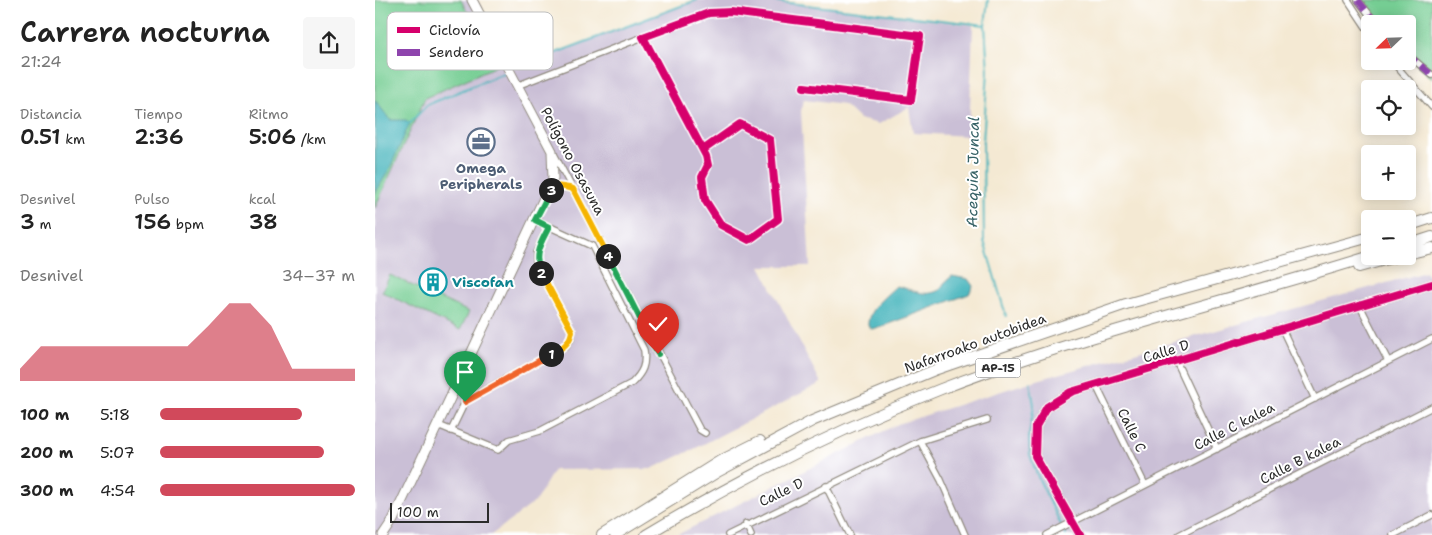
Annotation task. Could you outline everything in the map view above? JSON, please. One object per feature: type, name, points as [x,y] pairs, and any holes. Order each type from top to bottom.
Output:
[{"type":"highway","points":[[1416,223],[1432,218]]},
{"type":"highway","points":[[1416,242],[1432,237]]},
{"type":"highway","name":"Nafarroako autobidea","points":[[615,535],[719,471],[812,421],[937,369],[1126,304],[1361,240]]},
{"type":"highway","points":[[1416,252],[1432,248]]},
{"type":"highway","name":"AP-15","points":[[646,535],[763,468],[853,424],[941,388],[1125,328],[1361,259]]},
{"type":"highway","points":[[1321,272],[1366,265]]},
{"type":"highway","points":[[603,535],[720,461],[778,432],[812,421]]},
{"type":"street","name":"Polígono Osasuna","points":[[472,0],[479,12]]},
{"type":"street","points":[[1348,0],[1361,20]]},
{"type":"street","points":[[1358,0],[1370,15]]},
{"type":"street","points":[[519,85],[709,13],[731,12],[920,36],[911,100],[804,87]]},
{"type":"street","points":[[643,37],[703,150],[708,165],[702,177],[705,200],[721,225],[749,240],[778,220],[769,140],[741,124],[703,150]]},
{"type":"street","points":[[1416,62],[1432,75]]},
{"type":"street","name":"Polígono Osasuna","points":[[511,70],[658,354],[700,430],[705,433]]},
{"type":"street","points":[[1400,70],[1432,107]]},
{"type":"street","points":[[383,535],[438,425],[548,193],[553,173],[552,151]]},
{"type":"street","points":[[548,193],[558,187],[573,189]]},
{"type":"street","points":[[438,425],[498,450],[509,440],[540,431],[632,383],[642,373],[646,363],[644,350],[592,246],[535,220]]},
{"type":"street","points":[[451,430],[465,402],[470,398],[566,346],[571,339],[572,331],[536,264],[536,253],[549,227]]},
{"type":"street","name":"Calle D","points":[[1081,535],[1035,456],[1035,426],[1047,407],[1071,392],[1432,284]]},
{"type":"street","points":[[1360,306],[1388,362]]},
{"type":"street","points":[[1283,329],[1315,398]]},
{"type":"street","name":"Calle C kalea","points":[[1047,535],[1432,339]]},
{"type":"street","points":[[1176,361],[1217,449]]},
{"type":"street","name":"Calle C","points":[[1096,385],[1145,485]]},
{"type":"street","name":"Calle B kalea","points":[[1179,535],[1432,407]]},
{"type":"street","name":"Calle D","points":[[728,535],[746,524],[920,441],[987,420]]},
{"type":"street","points":[[920,441],[941,480],[965,535]]},
{"type":"street","points":[[826,486],[850,535]]},
{"type":"street","points":[[1393,535],[1432,515]]},
{"type":"street","points":[[746,524],[751,535]]},
{"type":"shaded area","points":[[375,0],[477,0],[484,12],[387,12],[387,70],[553,70],[553,54],[697,0],[759,0],[973,25],[969,136],[913,133],[909,107],[879,124],[859,119],[844,105],[804,100],[801,111],[810,266],[760,266],[821,383],[696,448],[651,469],[554,470],[535,502],[491,535],[375,535]]},
{"type":"shaded area","points":[[1426,272],[1432,283],[1432,535],[677,535],[898,424],[1030,382]]},
{"type":"green space","points":[[375,0],[461,0],[467,12],[387,12],[387,70],[487,70],[425,98],[375,208]]},
{"type":"green space","points":[[1355,0],[1432,0],[1432,79],[1416,64],[1416,15],[1367,15]]},
{"type":"green space","points":[[390,275],[469,312],[460,330],[382,292]]},
{"type":"water","points":[[375,100],[390,120],[406,120],[410,123],[390,168],[375,194]]},
{"type":"water","points":[[952,276],[968,279],[973,286],[969,294],[883,326],[872,329],[868,326],[870,314],[896,286],[930,293],[941,289],[944,283]]},
{"type":"waterway","name":"Acequia Juncal","points":[[553,54],[697,0]]},
{"type":"waterway","name":"Acequia Juncal","points":[[762,0],[985,25]]},
{"type":"waterway","name":"Acequia Juncal","points":[[988,0],[985,25],[988,71],[983,141],[984,241],[1006,316]]},
{"type":"waterway","name":"Acequia Juncal","points":[[410,123],[427,105],[504,73]]},
{"type":"waterway","points":[[1030,382],[1034,405],[1029,435],[1030,455],[1038,477],[1066,535]]},
{"type":"marked path","points":[[1358,0],[1370,15]]},
{"type":"marked path","points":[[1416,62],[1432,75]]},
{"type":"cycle path","points":[[703,150],[740,124],[770,140],[778,219],[749,240],[721,225],[705,200],[702,177],[708,165],[706,156],[643,37],[709,13],[731,12],[920,36],[911,100],[804,87]]},
{"type":"cycle path","points":[[1080,535],[1035,456],[1036,426],[1047,407],[1071,392],[1432,284]]},
{"type":"place","name":"Omega Peripherals","points":[[481,142]]},
{"type":"place","name":"Viscofan","points":[[433,282]]},
{"type":"route","points":[[465,402],[566,346],[571,339],[572,331],[536,264],[536,253],[549,227],[535,220],[548,193],[555,187],[563,186],[573,189],[658,354]]}]
